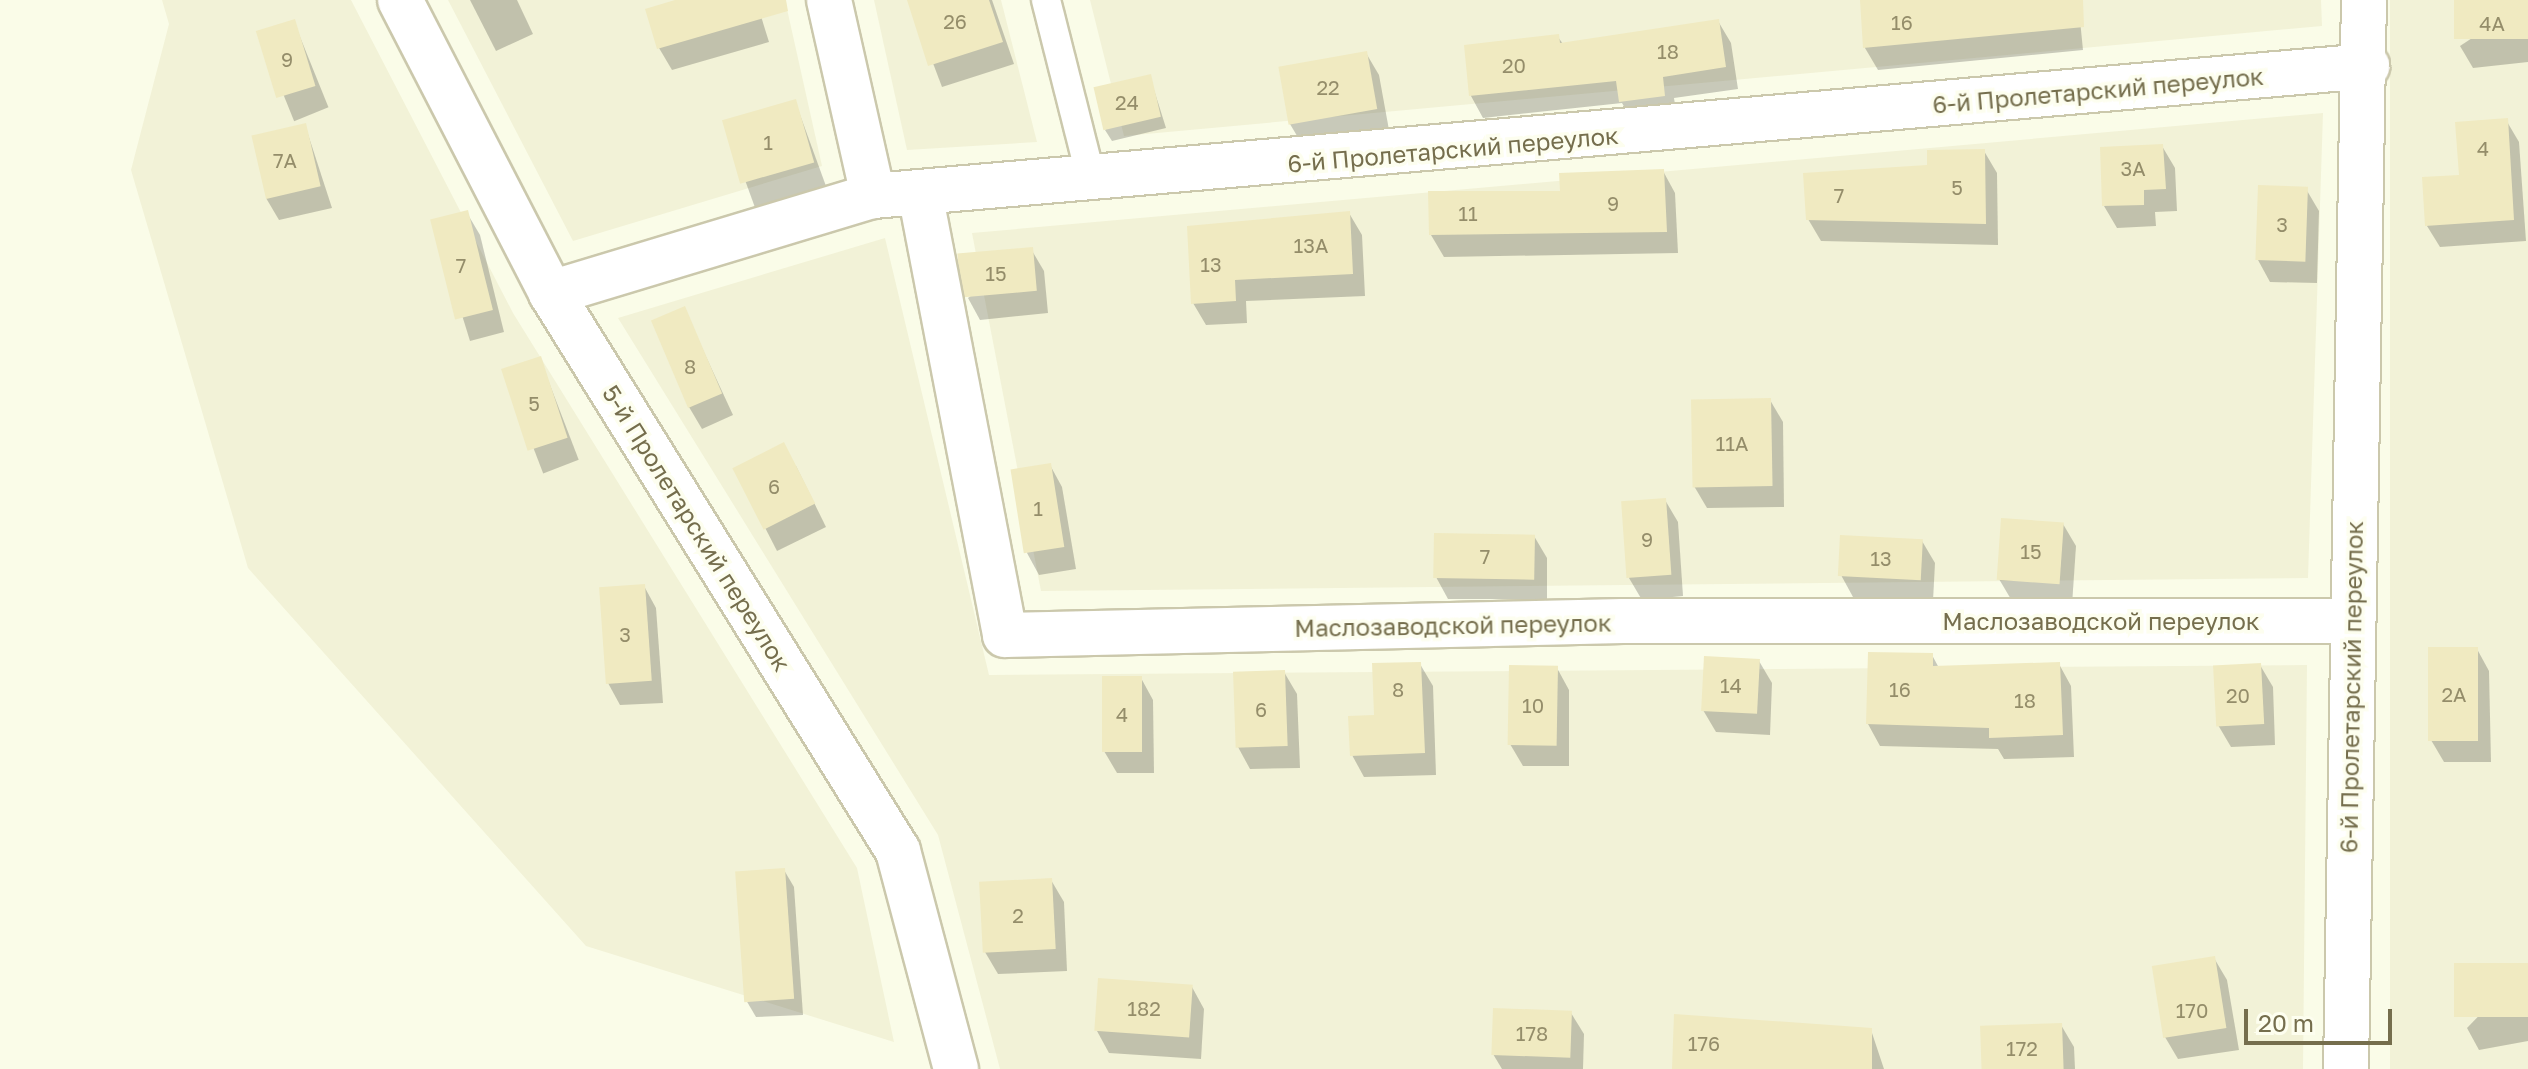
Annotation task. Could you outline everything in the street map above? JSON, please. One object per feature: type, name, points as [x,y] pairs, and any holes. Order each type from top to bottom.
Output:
[{"type":"street","name":"5-й Пролетарский переулок","points":[[400,0],[551,293],[898,851],[956,1069]]},
{"type":"street","points":[[829,0],[873,196]]},
{"type":"street","name":"6-й Пролетарский переулок","points":[[2346,1069],[2350,621],[2367,66],[2364,0]]},
{"type":"street","name":"6-й Пролетарский переулок","points":[[551,293],[873,196],[1092,182],[2367,66]]},
{"type":"street","name":"Маслозаводской переулок","points":[[920,193],[1005,635],[1623,621],[2350,621]]},
{"type":"lane","points":[[1046,0],[1092,182]]},
{"type":"shaded area","points":[[162,0],[351,0],[513,313],[857,868],[894,1042],[586,946],[248,568],[131,170],[169,24]]},
{"type":"shaded area","points":[[448,0],[785,0],[822,166],[573,241]]},
{"type":"shaded area","points":[[874,0],[1001,0],[1037,142],[907,150]]},
{"type":"shaded area","points":[[1090,0],[2321,0],[2322,26],[1124,136]]},
{"type":"shaded area","points":[[2390,0],[2528,0],[2528,1069],[2390,1069]]},
{"type":"shaded area","points":[[2323,113],[2308,578],[1041,591],[972,233]]},
{"type":"shaded area","points":[[885,238],[989,675],[2307,665],[2303,1069],[1000,1069],[938,835],[618,318]]},
{"type":"building","points":[[675,0],[786,0],[788,11],[657,49],[645,9]]},
{"type":"building","points":[[907,0],[989,0],[1003,42],[928,66]]},
{"type":"building","points":[[1860,0],[2083,0],[2084,27],[1863,48]]},
{"type":"building","points":[[2454,0],[2528,0],[2528,39],[2454,39]]},
{"type":"building","points":[[295,19],[315,86],[276,98],[256,31]]},
{"type":"building","points":[[1719,19],[1726,67],[1663,77],[1665,96],[1619,102],[1616,81],[1469,96],[1464,45],[1559,34],[1560,43]]},
{"type":"building","points":[[1367,51],[1377,109],[1289,125],[1278,67]]},
{"type":"building","points":[[1151,74],[1161,117],[1103,130],[1094,87]]},
{"type":"building","points":[[796,99],[814,162],[740,184],[722,120]]},
{"type":"building","points":[[2508,118],[2514,220],[2425,226],[2422,177],[2459,175],[2455,122]]},
{"type":"building","points":[[306,123],[321,186],[266,199],[251,136]]},
{"type":"building","points":[[2163,144],[2166,189],[2144,190],[2144,205],[2102,206],[2100,147]]},
{"type":"building","points":[[1985,149],[1986,224],[1806,220],[1803,173],[1927,165],[1927,150]]},
{"type":"building","points":[[1664,169],[1667,232],[1429,235],[1428,191],[1560,191],[1559,173]]},
{"type":"building","points":[[2258,185],[2308,187],[2305,262],[2255,260]]},
{"type":"building","points":[[468,210],[493,310],[455,319],[430,219]]},
{"type":"building","points":[[1350,211],[1353,274],[1235,280],[1236,301],[1191,304],[1187,226]]},
{"type":"building","points":[[1033,247],[1037,291],[961,297],[957,254]]},
{"type":"building","points":[[685,306],[722,393],[688,408],[651,320]]},
{"type":"building","points":[[541,356],[568,438],[528,451],[501,369]]},
{"type":"building","points":[[1771,398],[1773,486],[1693,487],[1691,399]]},
{"type":"building","points":[[784,442],[815,503],[764,530],[732,468]]},
{"type":"building","points":[[1051,463],[1064,547],[1024,553],[1011,469]]},
{"type":"building","points":[[1666,498],[1671,575],[1626,578],[1621,501]]},
{"type":"building","points":[[2001,518],[2064,522],[2060,584],[1997,580]]},
{"type":"building","points":[[1434,533],[1535,535],[1534,580],[1433,578]]},
{"type":"building","points":[[1840,535],[1923,539],[1921,580],[1838,576]]},
{"type":"building","points":[[645,584],[652,681],[606,684],[599,587]]},
{"type":"building","points":[[2428,647],[2478,647],[2478,741],[2428,741]]},
{"type":"building","points":[[1868,652],[1933,653],[1933,666],[2060,662],[2063,735],[1989,738],[1989,728],[1866,724]]},
{"type":"building","points":[[1704,656],[1760,659],[1757,714],[1701,711]]},
{"type":"building","points":[[1421,662],[1425,753],[1350,756],[1348,716],[1374,715],[1372,663]]},
{"type":"building","points":[[2261,663],[2264,724],[2216,726],[2213,666]]},
{"type":"building","points":[[1509,665],[1558,666],[1557,746],[1508,745]]},
{"type":"building","points":[[1285,670],[1288,746],[1236,748],[1233,672]]},
{"type":"building","points":[[1102,676],[1142,676],[1142,752],[1102,752]]},
{"type":"building","points":[[785,868],[794,999],[744,1002],[735,871]]},
{"type":"building","points":[[1052,878],[1056,949],[983,953],[979,882]]},
{"type":"building","points":[[2215,956],[2226,1028],[2163,1038],[2152,966]]},
{"type":"building","points":[[2454,963],[2528,963],[2528,1017],[2454,1017]]},
{"type":"building","points":[[1098,978],[1193,985],[1189,1037],[1094,1031]]},
{"type":"building","points":[[1493,1008],[1572,1011],[1570,1058],[1491,1055]]},
{"type":"building","points":[[1674,1014],[1872,1028],[1872,1069],[1672,1069]]},
{"type":"building","points":[[2062,1023],[2064,1069],[1982,1069],[1980,1026]]}]
